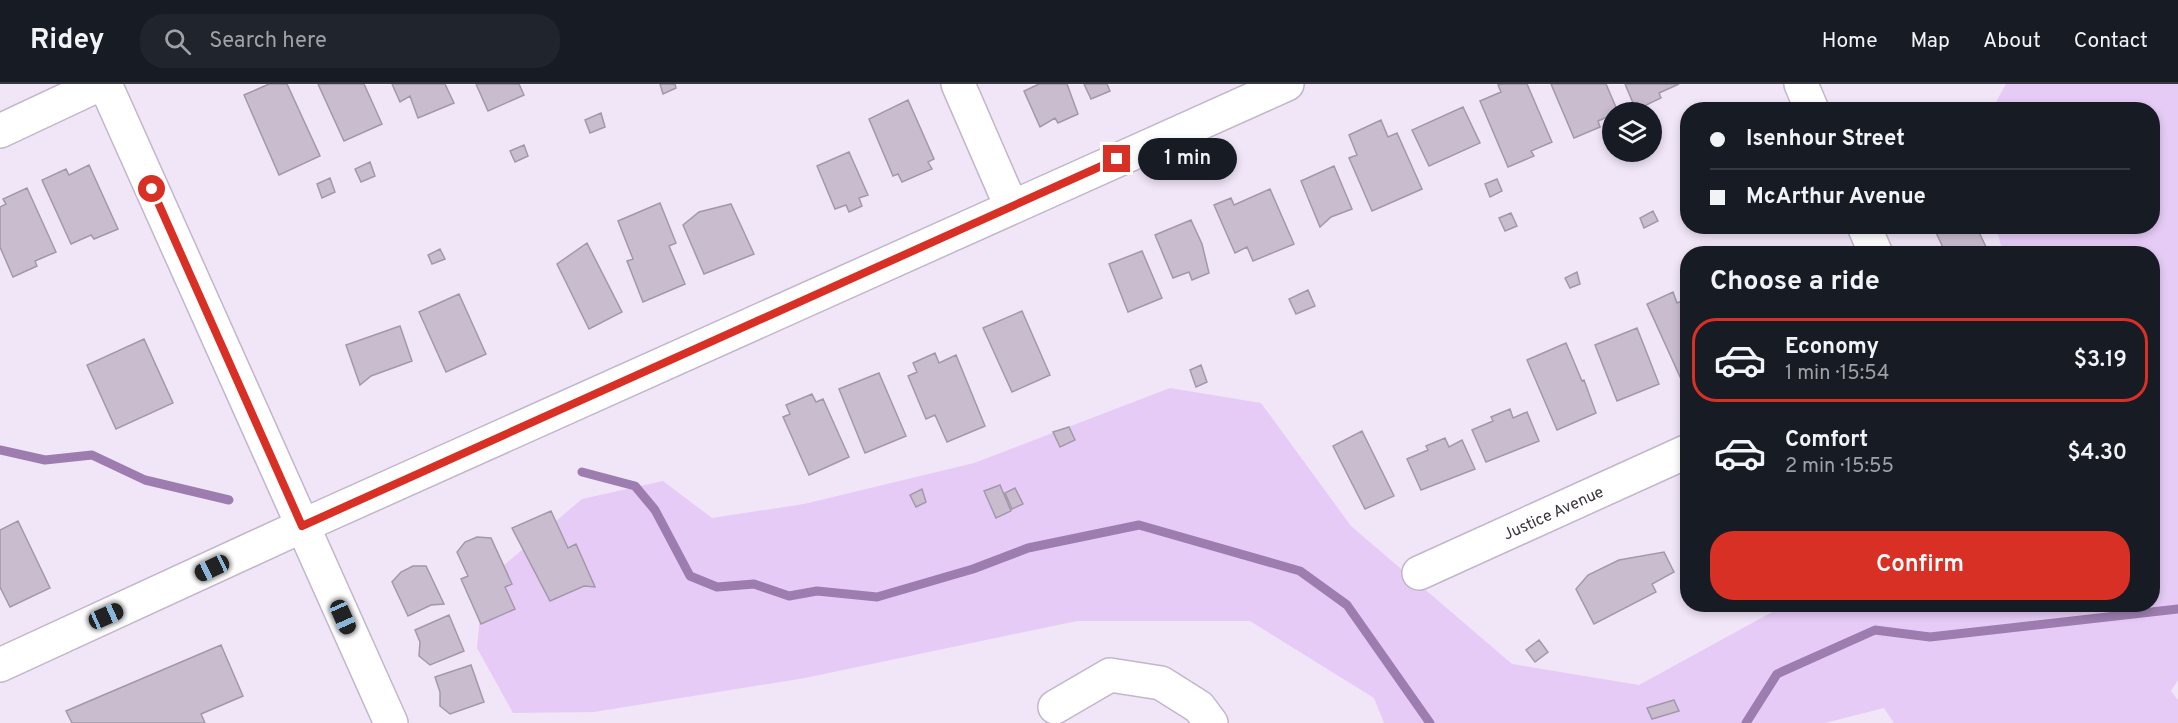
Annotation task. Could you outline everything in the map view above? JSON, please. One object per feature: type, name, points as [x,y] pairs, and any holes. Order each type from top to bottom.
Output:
[{"type":"street","points":[[0,131],[100,84]]},
{"type":"street","points":[[105,84],[392,723]]},
{"type":"street","points":[[958,84],[1011,206]]},
{"type":"street","points":[[0,665],[302,526],[1287,84]]},
{"type":"street","points":[[1801,84],[1809,102]]},
{"type":"street","name":"Justice Avenue","points":[[1419,573],[1680,455]]},
{"type":"street","points":[[1055,707],[1110,675],[1161,683],[1199,707],[1210,723]]},
{"type":"shaded area","points":[[2006,84],[2178,84],[2178,680],[2171,691],[2178,700],[2178,723],[1894,723],[1884,708],[1825,723],[1384,723],[1374,698],[1250,621],[1077,621],[805,678],[594,712],[513,713],[477,648],[483,583],[582,499],[663,481],[712,518],[804,504],[974,463],[1170,388],[1261,403],[1351,526],[1512,664],[1639,685],[1772,612],[2160,612],[2160,246],[2001,246],[1998,234],[2160,234],[2160,102],[1996,102]]},
{"type":"building","points":[[269,84],[287,84],[320,156],[279,175],[244,95]]},
{"type":"building","points":[[318,84],[364,84],[382,124],[344,141]]},
{"type":"building","points":[[392,84],[445,84],[454,103],[418,118],[410,96],[400,102]]},
{"type":"building","points":[[476,84],[519,84],[524,95],[488,111]]},
{"type":"building","points":[[660,84],[675,84],[676,88],[663,94]]},
{"type":"building","points":[[1039,84],[1067,84],[1078,114],[1058,123],[1055,118],[1040,127],[1024,91]]},
{"type":"building","points":[[1084,84],[1107,84],[1110,91],[1091,99]]},
{"type":"building","points":[[1527,84],[1552,142],[1531,151],[1534,156],[1508,167],[1480,101],[1501,92],[1498,85]]},
{"type":"building","points":[[1551,84],[1606,84],[1614,102],[1602,102],[1602,119],[1598,121],[1600,127],[1574,138]]},
{"type":"building","points":[[1625,84],[1679,84],[1659,93],[1661,98],[1653,102],[1633,102]]},
{"type":"building","points":[[908,100],[934,159],[928,162],[932,169],[902,182],[898,174],[893,176],[869,119]]},
{"type":"building","points":[[1463,107],[1480,143],[1429,166],[1412,130]]},
{"type":"building","points":[[601,113],[605,127],[590,133],[585,120]]},
{"type":"building","points":[[1381,120],[1388,137],[1397,133],[1422,189],[1372,211],[1349,158],[1357,155],[1349,135]]},
{"type":"building","points":[[524,145],[528,156],[515,162],[510,151]]},
{"type":"building","points":[[849,152],[868,195],[859,198],[862,206],[849,212],[846,205],[835,209],[817,166]]},
{"type":"building","points":[[370,162],[375,176],[361,182],[355,169]]},
{"type":"building","points":[[89,165],[118,229],[94,239],[91,235],[71,244],[42,180],[66,169],[69,175]]},
{"type":"building","points":[[1334,166],[1352,209],[1331,217],[1320,227],[1301,181]]},
{"type":"building","points":[[330,178],[335,192],[322,198],[317,184]]},
{"type":"building","points":[[1497,179],[1502,191],[1490,197],[1485,184]]},
{"type":"building","points":[[27,188],[56,252],[35,261],[37,266],[13,277],[0,247],[0,207],[6,204],[3,199]]},
{"type":"building","points":[[1270,189],[1294,244],[1253,261],[1247,247],[1235,253],[1214,205],[1231,198],[1234,205]]},
{"type":"building","points":[[660,203],[676,243],[669,246],[685,284],[643,302],[627,261],[633,259],[618,221]]},
{"type":"building","points":[[731,204],[754,254],[704,274],[683,225],[699,212]]},
{"type":"building","points":[[1653,211],[1658,221],[1644,228],[1640,218]]},
{"type":"building","points":[[1511,213],[1517,226],[1505,231],[1499,218]]},
{"type":"building","points":[[1191,220],[1202,244],[1209,273],[1192,280],[1189,272],[1173,278],[1155,235]]},
{"type":"building","points":[[1937,234],[1980,234],[1986,246],[1942,246]]},
{"type":"building","points":[[587,243],[622,312],[589,329],[557,264]]},
{"type":"building","points":[[440,249],[445,259],[432,264],[428,255]]},
{"type":"building","points":[[1142,251],[1162,298],[1128,312],[1109,264]]},
{"type":"building","points":[[1577,272],[1580,284],[1570,288],[1565,278]]},
{"type":"building","points":[[1308,290],[1315,306],[1296,314],[1289,299]]},
{"type":"building","points":[[1673,292],[1677,303],[1680,302],[1680,377],[1647,304]]},
{"type":"building","points":[[459,294],[486,354],[446,372],[419,312]]},
{"type":"building","points":[[1022,311],[1050,375],[1012,392],[983,328]]},
{"type":"building","points":[[400,326],[412,361],[371,376],[360,385],[346,345]]},
{"type":"building","points":[[1637,328],[1659,384],[1617,401],[1595,345]]},
{"type":"building","points":[[144,339],[173,403],[116,429],[87,365]]},
{"type":"building","points":[[1566,343],[1582,381],[1584,380],[1596,413],[1557,430],[1527,360]]},
{"type":"building","points":[[935,353],[939,363],[956,355],[985,426],[947,442],[935,415],[926,419],[908,376],[917,372],[913,363]]},
{"type":"building","points":[[1201,365],[1207,382],[1196,387],[1190,370]]},
{"type":"building","points":[[879,373],[906,436],[865,453],[839,389]]},
{"type":"building","points":[[812,394],[816,402],[823,399],[849,457],[809,475],[783,417],[790,414],[786,405]]},
{"type":"building","points":[[1510,409],[1513,418],[1527,412],[1539,441],[1486,462],[1472,430],[1493,421],[1491,417]]},
{"type":"building","points":[[1069,427],[1075,440],[1060,447],[1053,432]]},
{"type":"building","points":[[1362,431],[1394,496],[1365,509],[1333,446]]},
{"type":"building","points":[[1445,438],[1449,447],[1462,440],[1475,469],[1421,490],[1407,459],[1428,450],[1426,446]]},
{"type":"building","points":[[1000,485],[1011,511],[996,518],[984,491]]},
{"type":"building","points":[[1015,488],[1023,504],[1012,509],[1005,493]]},
{"type":"building","points":[[922,489],[926,502],[916,507],[910,495]]},
{"type":"building","points":[[551,511],[568,548],[576,544],[595,587],[584,586],[550,601],[512,528]]},
{"type":"building","points":[[18,521],[50,588],[10,607],[0,587],[0,530]]},
{"type":"building","points":[[477,537],[491,538],[512,584],[505,587],[515,609],[481,624],[461,579],[468,576],[457,552],[465,542]]},
{"type":"building","points":[[1664,552],[1674,572],[1652,584],[1656,592],[1594,624],[1576,589],[1588,575],[1619,560]]},
{"type":"building","points":[[413,566],[426,566],[444,604],[431,605],[408,616],[392,582],[401,572]]},
{"type":"building","points":[[449,615],[464,651],[430,665],[419,656],[420,642],[415,630]]},
{"type":"building","points":[[1539,640],[1548,652],[1535,662],[1526,650]]},
{"type":"building","points":[[221,645],[243,696],[201,714],[205,723],[72,723],[66,711]]},
{"type":"building","points":[[471,665],[484,702],[450,714],[440,706],[440,692],[435,677]]},
{"type":"building","points":[[1674,700],[1679,711],[1652,719],[1647,708]]},
{"type":"waterway","points":[[0,450],[45,460],[92,455],[145,480],[229,500]]},
{"type":"waterway","points":[[582,472],[635,486],[655,510],[690,576],[717,587],[754,584],[789,596],[817,591],[877,597],[973,569],[1028,548],[1139,525],[1300,571],[1347,605],[1430,723]]},
{"type":"waterway","points":[[2160,611],[2178,609]]},
{"type":"waterway","points":[[1746,723],[1777,674],[1875,630],[1930,637],[2151,612]]},
{"type":"route","points":[[152,189],[302,526],[1117,159]]}]
